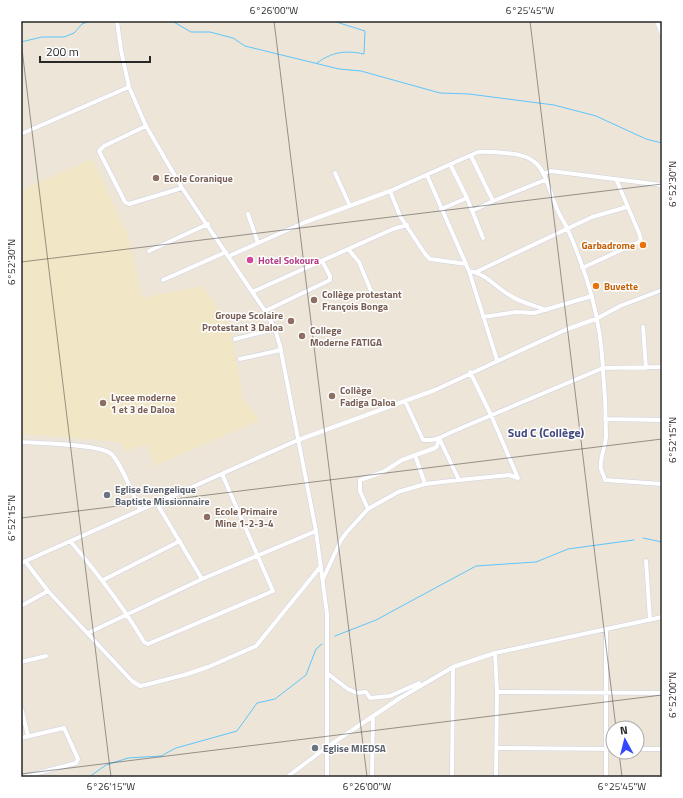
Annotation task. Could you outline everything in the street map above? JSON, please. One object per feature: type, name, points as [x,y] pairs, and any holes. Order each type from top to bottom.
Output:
[{"type":"street","points":[[117,21],[121,50],[129,87],[146,126],[182,188],[208,224],[265,311],[275,329],[281,350],[316,532],[328,624],[327,777]]},
{"type":"street","points":[[657,21],[662,35]]},
{"type":"street","points":[[21,134],[129,87]]},
{"type":"street","points":[[146,126],[104,146],[99,151],[125,202],[130,204],[182,188]]},
{"type":"street","points":[[229,256],[258,242],[390,191],[450,164],[484,151],[524,155],[537,163],[568,229],[592,296],[598,318],[603,368],[606,438],[601,468],[606,480],[662,484]]},
{"type":"street","points":[[471,156],[494,201]]},
{"type":"street","points":[[450,164],[467,198],[484,238]]},
{"type":"street","points":[[543,174],[551,170],[662,185]]},
{"type":"street","points":[[335,173],[350,206]]},
{"type":"street","points":[[427,175],[469,271],[497,360]]},
{"type":"street","points":[[582,268],[641,241],[616,179]]},
{"type":"street","points":[[472,211],[545,180]]},
{"type":"street","points":[[390,191],[400,216],[422,250],[430,259],[466,264]]},
{"type":"street","points":[[442,209],[467,198]]},
{"type":"street","points":[[476,272],[600,214],[627,207]]},
{"type":"street","points":[[248,214],[258,242]]},
{"type":"street","points":[[149,251],[208,224]]},
{"type":"street","points":[[252,292],[394,229],[407,225]]},
{"type":"street","points":[[349,250],[359,262],[371,291]]},
{"type":"street","points":[[164,280],[226,252]]},
{"type":"street","points":[[265,311],[330,280],[330,276],[322,261]]},
{"type":"street","points":[[469,271],[476,272],[512,298],[546,310]]},
{"type":"street","points":[[321,566],[256,646],[208,667],[145,685],[135,684],[23,562],[298,440],[435,390],[470,372],[565,330],[598,318],[620,306],[662,290]]},
{"type":"street","points":[[483,317],[516,312],[534,313],[592,296]]},
{"type":"street","points":[[643,327],[646,368]]},
{"type":"street","points":[[235,339],[275,329]]},
{"type":"street","points":[[240,359],[281,350]]},
{"type":"street","points":[[405,401],[423,440],[432,440],[603,368],[662,367]]},
{"type":"street","points":[[323,580],[341,540],[368,509],[398,492],[426,484],[458,480],[509,475],[518,478],[491,415],[470,372]]},
{"type":"street","points":[[605,419],[662,420]]},
{"type":"street","points":[[368,509],[360,491],[360,480],[383,472],[402,460],[438,446],[439,438]]},
{"type":"street","points":[[439,438],[458,480]]},
{"type":"street","points":[[21,442],[96,448],[110,453],[118,463],[140,510]]},
{"type":"street","points":[[414,455],[426,484]]},
{"type":"street","points":[[71,542],[103,580],[127,613],[144,642],[148,644],[273,591],[222,474]]},
{"type":"street","points":[[156,502],[202,579]]},
{"type":"street","points":[[88,633],[127,613],[202,579],[316,532]]},
{"type":"street","points":[[103,580],[180,541]]},
{"type":"street","points":[[646,561],[650,620]]},
{"type":"street","points":[[21,606],[48,591]]},
{"type":"street","points":[[328,674],[348,689],[357,693],[367,692],[370,698],[390,696],[453,667],[495,653],[662,617]]},
{"type":"street","points":[[606,629],[606,720]]},
{"type":"street","points":[[495,653],[497,692],[496,777]]},
{"type":"street","points":[[21,662],[46,656]]},
{"type":"street","points":[[452,777],[453,667]]},
{"type":"street","points":[[287,777],[327,747],[435,676]]},
{"type":"street","points":[[497,692],[662,693]]},
{"type":"street","points":[[21,707],[28,736]]},
{"type":"street","points":[[372,777],[373,716]]},
{"type":"street","points":[[21,738],[64,728],[78,761],[23,777]]},
{"type":"street","points":[[496,748],[605,749]]},
{"type":"street","points":[[645,749],[662,749]]},
{"type":"street","points":[[606,760],[606,777]]},
{"type":"shaded area","points":[[92,159],[128,235],[142,298],[203,286],[230,326],[243,399],[260,420],[155,466],[145,444],[125,452],[121,442],[21,434],[21,190]]},
{"type":"waterway","points":[[21,25],[23,21]]},
{"type":"waterway","points":[[21,42],[42,37],[64,37],[74,33],[82,24],[90,21]]},
{"type":"waterway","points":[[172,21],[191,32],[210,32],[233,38],[245,46],[339,69],[361,71],[440,93],[469,94],[554,105],[596,116],[646,139],[662,143]]},
{"type":"waterway","points":[[317,63],[333,54],[345,52],[364,54],[365,31],[333,21]]},
{"type":"waterway","points":[[643,538],[662,542]]},
{"type":"waterway","points":[[335,636],[376,620],[476,566],[536,562],[568,549],[634,540]]},
{"type":"waterway","points":[[89,777],[106,765],[128,758],[161,756],[176,748],[237,731],[257,703],[275,699],[306,675],[316,649],[322,644]]},
{"type":"place","name":"Ecole Coranique","points":[[156,178]]},
{"type":"place","name":"Garbadrome","points":[[643,245]]},
{"type":"place","name":"Hotel Sokoura","points":[[250,260]]},
{"type":"place","name":"Buvette","points":[[596,286]]},
{"type":"place","name":"Collège protestant François Bonga","points":[[314,300]]},
{"type":"place","name":"Groupe Scolaire Protestant 3 Daloa","points":[[291,321]]},
{"type":"place","name":"College Moderne FATIGA","points":[[302,336]]},
{"type":"place","name":"Collège Fadiga Daloa","points":[[332,396]]},
{"type":"place","name":"Lycee moderne 1 et 3 de Daloa","points":[[103,403]]},
{"type":"place","name":"Eglise Evengelique Baptiste Missionnaire","points":[[107,495]]},
{"type":"place","name":"Ecole Primaire Mine 1-2-3-4","points":[[207,517]]},
{"type":"place","name":"Eglise MIEDSA","points":[[315,748]]},
{"type":"district","name":"Sud C (Collège)","points":[[546,432]]}]
